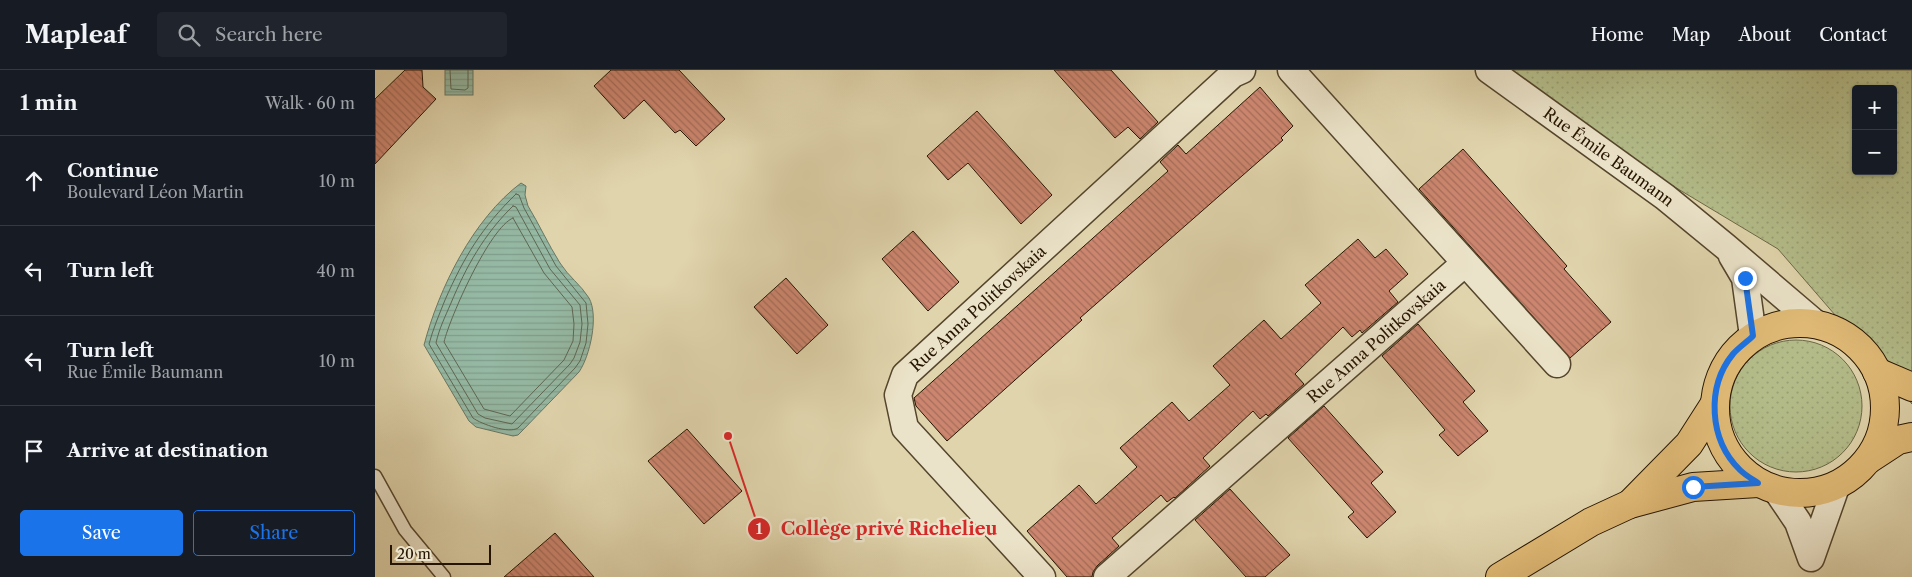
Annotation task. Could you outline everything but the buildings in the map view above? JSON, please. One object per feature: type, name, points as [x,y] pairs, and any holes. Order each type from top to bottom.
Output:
[{"type":"main road","points":[[1768,487],[1739,469],[1725,451],[1716,429],[1714,405],[1719,378],[1733,354],[1753,336],[1773,327],[1787,324],[1816,324],[1841,333],[1862,350],[1877,372],[1884,394],[1885,416],[1880,439],[1869,459]]},
{"type":"main road","points":[[1877,372],[1912,386]]},
{"type":"main road","points":[[1630,504],[1689,444],[1714,405]]},
{"type":"main road","points":[[1501,577],[1591,522],[1630,504],[1693,487],[1768,487],[1797,494],[1817,493],[1836,486],[1852,476],[1869,459],[1897,440],[1912,437]]},
{"type":"street","name":"Rue Anna Politkovskaia","points":[[1042,577],[905,428],[898,395],[905,375],[1233,74],[1242,70]]},
{"type":"street","points":[[1291,70],[1557,364]]},
{"type":"street","name":"Rue Émile Baumann","points":[[1489,70],[1665,197],[1726,246],[1816,324]]},
{"type":"street","name":"Rue Émile Baumann","points":[[1726,246],[1745,278],[1753,336]]},
{"type":"street","name":"Rue Anna Politkovskaia","points":[[1107,577],[1465,263]]},
{"type":"street","points":[[1813,567],[1836,486]]},
{"type":"street","points":[[1768,487],[1798,522],[1813,567]]},
{"type":"lane","points":[[375,476],[405,530],[444,577]]},
{"type":"shaded area","points":[[1480,70],[1912,70],[1912,404],[1778,249]]},
{"type":"shaded area","points":[[1796,340],[1809,341],[1821,345],[1843,359],[1857,381],[1861,393],[1861,419],[1857,431],[1843,453],[1821,467],[1809,471],[1796,472],[1783,471],[1771,467],[1749,453],[1735,431],[1731,419],[1730,406],[1731,393],[1735,381],[1749,359],[1771,345],[1783,341]]},
{"type":"water","points":[[445,70],[473,70],[473,95],[445,95]]},
{"type":"water","points":[[521,183],[526,186],[525,195],[528,206],[563,268],[589,298],[592,306],[593,325],[590,346],[579,372],[518,435],[513,436],[476,427],[469,421],[424,345],[439,301],[460,256],[488,215]]},
{"type":"place","name":"Collège privé Richelieu","points":[[728,436]]},
{"type":"route","points":[[1693,487],[1758,483],[1739,469],[1725,451],[1716,429],[1714,405],[1719,378],[1733,354],[1753,336],[1745,278]]}]
